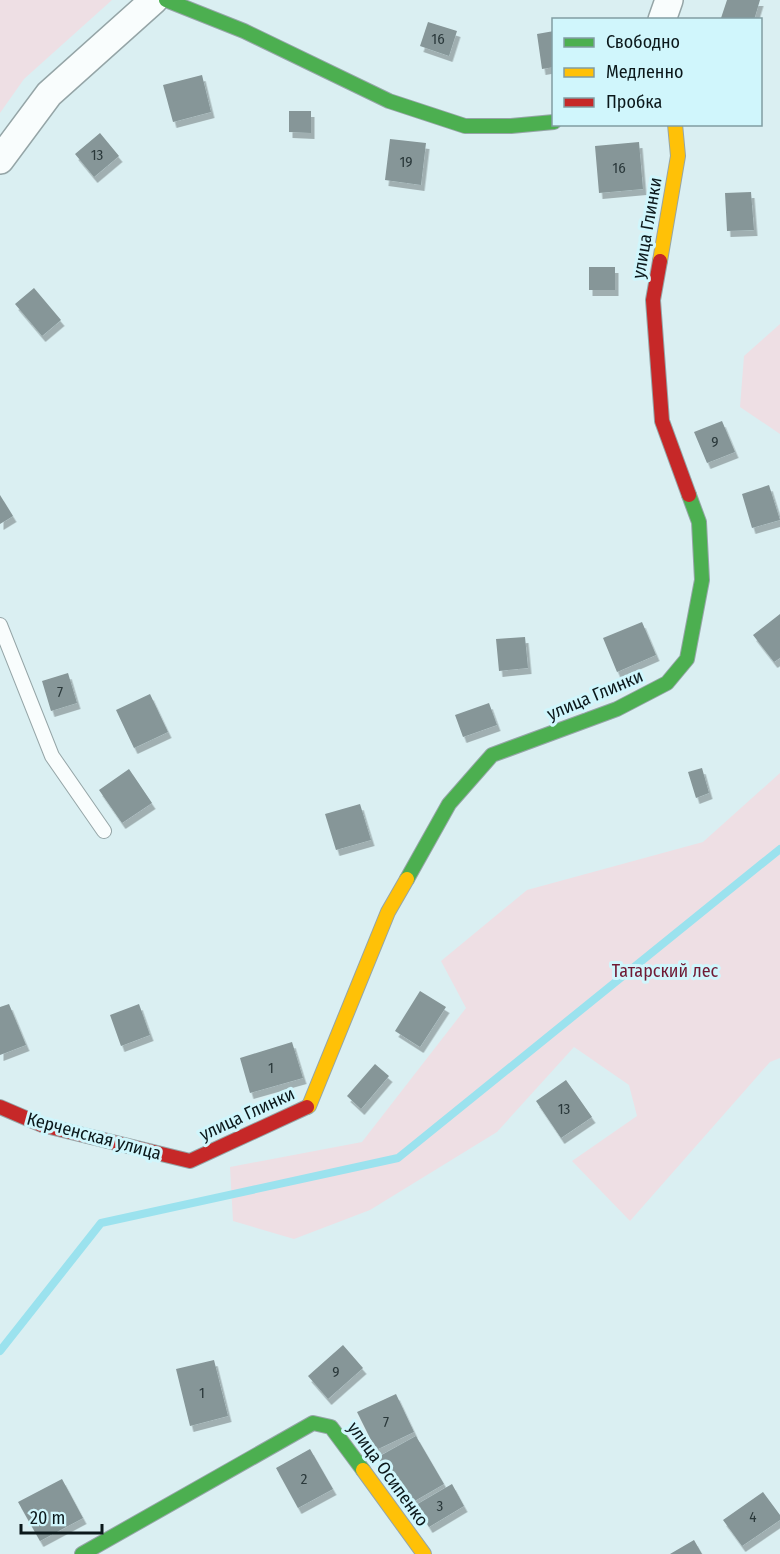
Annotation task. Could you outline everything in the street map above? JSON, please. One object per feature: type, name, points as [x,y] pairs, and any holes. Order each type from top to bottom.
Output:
[{"type":"street","points":[[0,160],[49,94],[154,0]]},
{"type":"street","points":[[166,0],[243,31],[389,101],[465,126],[511,126],[552,122]]},
{"type":"street","points":[[663,18],[669,0]]},
{"type":"street","name":"улица Глинки","points":[[190,1161],[309,1106],[388,912],[448,804],[492,755],[617,709],[667,683],[687,659],[702,580],[699,522],[663,421],[653,300],[678,156],[675,126]]},
{"type":"street","name":"Керченская улица","points":[[0,1107],[42,1125],[190,1161]]},
{"type":"street","name":"улица Осипенко","points":[[82,1554],[313,1423],[331,1427],[424,1554]]},
{"type":"lane","points":[[0,625],[52,756],[104,831]]},
{"type":"green space","points":[[0,0],[112,0],[24,79],[0,113]]},
{"type":"green space","points":[[780,324],[780,434],[740,407],[744,356]]},
{"type":"green space","name":"Татарский лес","points":[[780,773],[780,1058],[770,1062],[630,1221],[572,1161],[637,1116],[629,1085],[574,1047],[497,1132],[370,1210],[294,1239],[233,1221],[230,1167],[362,1142],[466,1008],[441,961],[527,890],[703,842]]},
{"type":"building","points":[[727,0],[760,0],[755,18],[721,18]]},
{"type":"building","points":[[428,22],[457,31],[449,56],[420,46]]},
{"type":"building","points":[[552,31],[552,67],[542,69],[537,34]]},
{"type":"building","points":[[202,75],[211,112],[173,122],[163,85]]},
{"type":"building","points":[[289,111],[311,111],[311,133],[289,132]]},
{"type":"building","points":[[100,133],[119,156],[94,177],[75,154]]},
{"type":"building","points":[[390,139],[426,143],[421,185],[385,180]]},
{"type":"building","points":[[639,142],[643,189],[599,193],[595,146]]},
{"type":"building","points":[[751,192],[754,230],[727,231],[725,193]]},
{"type":"building","points":[[589,267],[615,267],[615,290],[589,290]]},
{"type":"building","points":[[34,288],[61,320],[42,336],[15,304]]},
{"type":"building","points":[[722,421],[735,452],[707,463],[694,432]]},
{"type":"building","points":[[769,485],[780,520],[752,528],[742,494]]},
{"type":"building","points":[[0,495],[13,516],[0,524]]},
{"type":"building","points":[[780,614],[780,658],[774,662],[753,635]]},
{"type":"building","points":[[642,622],[656,655],[617,672],[603,638]]},
{"type":"building","points":[[525,637],[528,668],[499,671],[496,639]]},
{"type":"building","points":[[68,673],[77,703],[51,711],[42,681]]},
{"type":"building","points":[[150,694],[168,732],[134,748],[116,710]]},
{"type":"building","points":[[489,703],[497,725],[463,737],[455,715]]},
{"type":"building","points":[[702,768],[709,793],[696,798],[688,772]]},
{"type":"building","points":[[129,769],[152,803],[122,823],[99,790]]},
{"type":"building","points":[[360,804],[371,840],[336,850],[325,814]]},
{"type":"building","points":[[420,991],[446,1007],[420,1047],[395,1031]]},
{"type":"building","points":[[9,1004],[26,1045],[0,1055],[0,1007]]},
{"type":"building","points":[[139,1004],[150,1035],[121,1046],[110,1015]]},
{"type":"building","points":[[292,1042],[303,1078],[250,1093],[240,1058]]},
{"type":"building","points":[[375,1064],[389,1076],[361,1109],[347,1096]]},
{"type":"building","points":[[566,1080],[592,1117],[561,1138],[536,1101]]},
{"type":"building","points":[[343,1345],[363,1368],[328,1399],[308,1376]]},
{"type":"building","points":[[214,1360],[228,1416],[190,1426],[176,1369]]},
{"type":"building","points":[[396,1394],[414,1432],[376,1450],[357,1412]]},
{"type":"building","points":[[416,1436],[444,1484],[406,1506],[378,1457]]},
{"type":"building","points":[[310,1449],[333,1489],[298,1508],[276,1468]]},
{"type":"building","points":[[62,1479],[83,1518],[40,1541],[18,1502]]},
{"type":"building","points":[[452,1484],[464,1506],[429,1527],[416,1505]]},
{"type":"building","points":[[763,1492],[780,1515],[780,1520],[742,1546],[723,1520]]},
{"type":"building","points":[[694,1540],[702,1554],[670,1554]]},
{"type":"waterway","points":[[0,1351],[101,1223],[398,1158],[780,849]]},
{"type":"traffic: fast","points":[[166,0],[244,31],[389,101],[465,126],[511,126],[552,122]]},
{"type":"traffic: fast","points":[[407,879],[449,804],[492,755],[617,709],[667,683],[687,659],[702,580],[699,522],[689,495]]},
{"type":"traffic: fast","points":[[82,1554],[313,1423],[331,1427],[363,1470]]},
{"type":"traffic: slow","points":[[660,261],[678,156],[675,126]]},
{"type":"traffic: slow","points":[[307,1107],[388,912],[407,879]]},
{"type":"traffic: slow","points":[[363,1470],[424,1554]]},
{"type":"traffic: jam","points":[[660,261],[653,300],[662,421],[689,495]]},
{"type":"traffic: jam","points":[[0,1107],[42,1125],[190,1161],[307,1107]]}]
